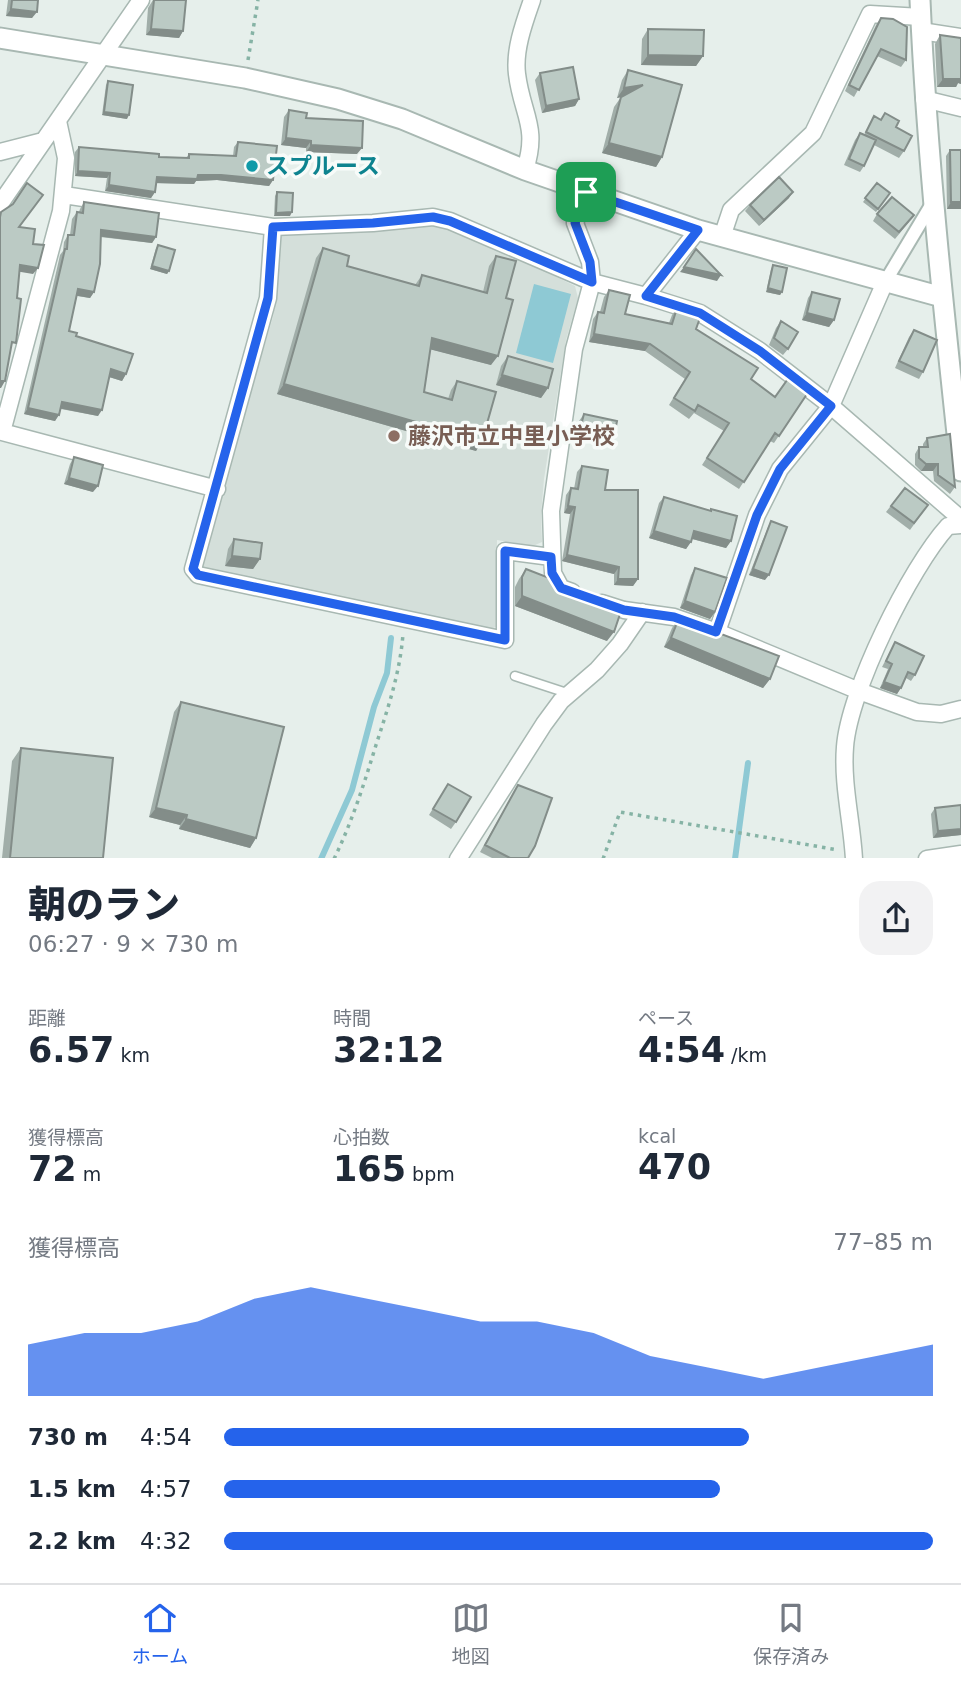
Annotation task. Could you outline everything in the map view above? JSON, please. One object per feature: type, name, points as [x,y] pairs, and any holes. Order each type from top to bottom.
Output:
[{"type":"street","points":[[0,204],[141,0]]},
{"type":"street","points":[[526,170],[532,139],[517,65],[520,42],[532,0]]},
{"type":"street","points":[[722,237],[731,210],[813,133],[870,14],[920,16],[961,37]]},
{"type":"street","points":[[920,16],[933,201],[961,471]]},
{"type":"street","points":[[0,38],[301,89],[373,109],[526,170],[698,230],[942,298]]},
{"type":"street","points":[[924,99],[961,108]]},
{"type":"street","points":[[58,121],[66,158],[64,195],[59,222],[4,410],[2,432],[217,489]]},
{"type":"street","points":[[0,152],[43,141]]},
{"type":"street","points":[[586,192],[575,223],[590,262],[592,282],[574,349],[551,511],[552,573],[561,588],[612,606],[674,617],[917,712],[941,714],[961,709]]},
{"type":"street","points":[[64,195],[273,227],[373,223],[433,217],[450,221],[592,282],[700,313],[760,351],[831,406],[961,519]]},
{"type":"street","points":[[716,632],[757,515],[780,469],[831,406],[885,282],[933,201]]},
{"type":"street","points":[[273,227],[268,298],[193,569],[198,575],[505,640],[505,551],[551,557]]},
{"type":"street","points":[[646,296],[698,230]]},
{"type":"street","points":[[854,855],[845,750],[848,721],[888,626],[924,558],[948,526],[961,525]]},
{"type":"street","points":[[459,858],[561,701],[621,644],[642,612]]},
{"type":"street","points":[[934,858],[961,854]]},
{"type":"lane","points":[[515,676],[570,694]]},
{"type":"path","points":[[245,78],[258,0]]},
{"type":"path","points":[[334,858],[362,791],[396,681],[404,620]]},
{"type":"path","points":[[603,858],[620,812],[854,855]]},
{"type":"shaded area","name":"藤沢市立中里小学校","points":[[434,222],[448,224],[575,286],[578,298],[566,340],[544,479],[542,542],[533,546],[497,540],[496,627],[485,631],[203,570],[201,558],[273,317],[277,237],[285,232]]},
{"type":"water","points":[[534,284],[571,294],[553,363],[516,353]]},
{"type":"building","points":[[12,0],[38,0],[37,12],[11,9]]},
{"type":"building","points":[[154,0],[186,0],[183,31],[151,29]]},
{"type":"building","points":[[881,18],[893,19],[907,27],[906,60],[881,49],[859,90],[849,85]]},
{"type":"building","points":[[648,29],[704,30],[703,56],[648,55]]},
{"type":"building","points":[[940,35],[961,38],[961,79],[943,79]]},
{"type":"building","points":[[573,67],[579,99],[546,106],[540,73]]},
{"type":"building","points":[[628,70],[682,85],[662,157],[609,143],[621,97],[643,85],[624,88]]},
{"type":"building","points":[[108,81],[133,85],[129,115],[104,112]]},
{"type":"building","points":[[289,110],[307,113],[306,118],[363,121],[362,148],[311,145],[311,141],[286,138]]},
{"type":"building","points":[[885,113],[899,121],[896,127],[912,136],[904,151],[866,132],[874,116],[881,120]]},
{"type":"building","points":[[860,133],[876,140],[864,166],[849,159]]},
{"type":"building","points":[[238,142],[277,146],[273,180],[221,175],[198,175],[197,179],[157,177],[155,192],[109,185],[110,173],[78,171],[79,147],[189,158],[189,154],[236,156]]},
{"type":"building","points":[[950,150],[961,150],[961,202],[951,202]]},
{"type":"building","points":[[779,177],[793,192],[764,220],[750,205]]},
{"type":"building","points":[[27,183],[43,195],[19,227],[35,229],[33,244],[44,245],[38,268],[20,265],[17,298],[21,299],[16,343],[12,342],[5,381],[0,381],[0,217],[1,212],[13,204]]},
{"type":"building","points":[[877,183],[890,193],[878,209],[865,198]]},
{"type":"building","points":[[277,192],[293,193],[292,212],[276,213]]},
{"type":"building","points":[[892,197],[914,215],[899,232],[877,214]]},
{"type":"building","points":[[84,202],[159,213],[156,237],[101,230],[100,264],[94,292],[78,289],[69,331],[77,333],[76,336],[133,354],[126,374],[111,369],[102,410],[62,402],[59,415],[28,408],[67,249],[68,235],[74,235],[77,212],[83,213]]},
{"type":"building","points":[[158,245],[175,250],[169,271],[152,266]]},
{"type":"building","points":[[323,248],[349,256],[347,266],[419,286],[422,275],[487,293],[496,256],[516,261],[506,298],[513,300],[498,356],[432,338],[424,392],[452,400],[457,381],[496,392],[482,441],[284,384]]},
{"type":"building","points":[[696,249],[721,275],[684,267]]},
{"type":"building","points":[[773,265],[787,268],[782,292],[768,288]]},
{"type":"building","points":[[609,290],[630,295],[625,314],[672,324],[677,308],[701,315],[696,329],[758,368],[751,379],[775,397],[790,376],[809,391],[779,436],[775,433],[744,482],[707,458],[729,423],[698,405],[695,411],[674,398],[690,372],[650,344],[594,334],[598,312],[604,313]]},
{"type":"building","points":[[812,292],[840,299],[834,320],[807,313]]},
{"type":"building","points":[[781,321],[798,332],[788,349],[774,338]]},
{"type":"building","points":[[914,330],[937,340],[923,372],[899,361]]},
{"type":"building","points":[[508,356],[553,369],[548,388],[502,375]]},
{"type":"building","points":[[584,414],[617,421],[614,436],[580,429]]},
{"type":"building","points":[[950,434],[955,487],[938,475],[938,464],[926,464],[919,458],[919,447],[928,447],[927,438]]},
{"type":"building","points":[[74,457],[103,465],[98,486],[69,478]]},
{"type":"building","points":[[582,466],[608,470],[605,490],[638,490],[638,579],[618,579],[619,567],[567,555],[575,507],[568,506],[571,488],[578,489]]},
{"type":"building","points":[[905,488],[928,505],[914,523],[891,506]]},
{"type":"building","points":[[664,497],[737,516],[731,541],[694,531],[691,542],[654,531]]},
{"type":"building","points":[[771,521],[787,527],[769,575],[753,569]]},
{"type":"building","points":[[234,539],[262,543],[260,559],[232,556]]},
{"type":"building","points":[[695,568],[727,578],[715,612],[685,601]]},
{"type":"building","points":[[526,569],[557,581],[564,588],[622,608],[614,632],[522,596],[522,577]]},
{"type":"building","points":[[679,618],[779,656],[770,679],[671,638]]},
{"type":"building","points":[[895,642],[924,656],[915,675],[908,672],[901,688],[884,682],[892,664],[886,661]]},
{"type":"building","points":[[181,702],[284,727],[256,838],[186,819],[187,815],[156,808]]},
{"type":"building","points":[[21,748],[113,758],[103,858],[10,858]]},
{"type":"building","points":[[448,784],[471,797],[456,822],[433,809]]},
{"type":"building","points":[[518,785],[552,798],[528,858],[510,858],[485,845]]},
{"type":"building","points":[[961,805],[961,829],[938,831],[935,808]]},
{"type":"waterway","points":[[321,858],[352,790],[374,707],[387,673],[391,638]]},
{"type":"waterway","points":[[735,858],[748,763]]},
{"type":"place","name":"スプルース","points":[[252,166]]},
{"type":"place","name":"藤沢市立中里小学校","points":[[394,436]]},
{"type":"route","points":[[586,192],[698,230],[646,296],[700,313],[760,351],[831,406],[780,469],[757,515],[716,632],[674,617],[624,610],[561,588],[552,573],[551,557],[505,551],[505,640],[198,575],[193,569],[268,298],[273,227],[373,223],[433,217],[450,221],[592,282],[590,262],[575,223],[586,192]]}]
